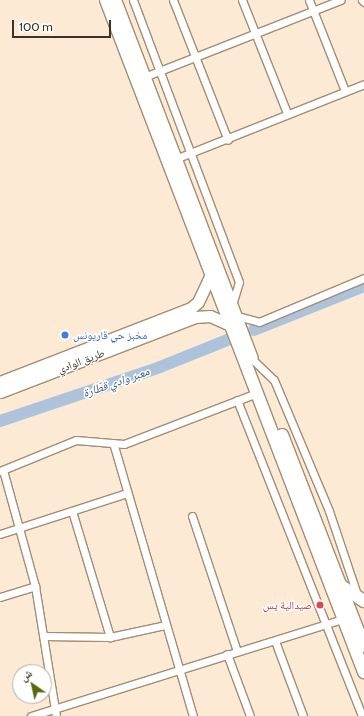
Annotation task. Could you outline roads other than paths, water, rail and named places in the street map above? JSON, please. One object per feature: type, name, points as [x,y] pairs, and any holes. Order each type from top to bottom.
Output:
[{"type":"highway","points":[[106,0],[214,272],[252,359],[296,469],[364,646]]},
{"type":"highway","points":[[115,0],[175,159],[214,272],[233,316],[257,393],[364,672]]},
{"type":"highway","points":[[340,585],[361,600]]},
{"type":"main road","points":[[193,312],[214,272]]},
{"type":"main road","name":"طريق الوادي","points":[[0,392],[12,382],[193,312],[210,316],[233,316]]},
{"type":"main road","name":"طريق الوادي","points":[[0,382],[12,382]]},
{"type":"street","points":[[133,0],[232,263],[239,290],[233,316],[251,321],[265,320],[364,278]]},
{"type":"street","points":[[173,0],[228,140]]},
{"type":"street","points":[[242,0],[287,113]]},
{"type":"street","points":[[309,0],[345,91]]},
{"type":"street","points":[[144,77],[340,0]]},
{"type":"street","points":[[175,159],[228,140],[287,113],[364,84]]},
{"type":"street","points":[[214,272],[232,263]]},
{"type":"street","points":[[252,359],[274,380],[309,463],[361,600]]},
{"type":"street","points":[[56,716],[35,586],[2,470],[76,440],[114,446],[257,393]]},
{"type":"street","points":[[238,400],[328,624],[362,716]]},
{"type":"street","points":[[114,446],[166,625],[176,669],[193,716]]},
{"type":"street","points":[[296,469],[309,463]]},
{"type":"street","points":[[0,534],[127,493]]},
{"type":"street","points":[[72,511],[110,637]]},
{"type":"street","points":[[192,516],[237,652]]},
{"type":"street","points":[[0,597],[35,586]]},
{"type":"street","points":[[31,716],[176,669],[275,642],[343,619]]},
{"type":"street","points":[[44,636],[110,637],[166,625]]},
{"type":"street","points":[[275,642],[303,716]]},
{"type":"street","points":[[227,654],[250,716]]},
{"type":"waterway","name":"معبر وادي قطّارة","points":[[254,330],[364,286]]},
{"type":"waterway","name":"معبر وادي قطّارة","points":[[0,421],[160,367],[230,339]]},
{"type":"place","name":"مخبز حي قاريونس","points":[[65,335]]},
{"type":"place","name":"صيدالية يس","points":[[320,605]]}]
